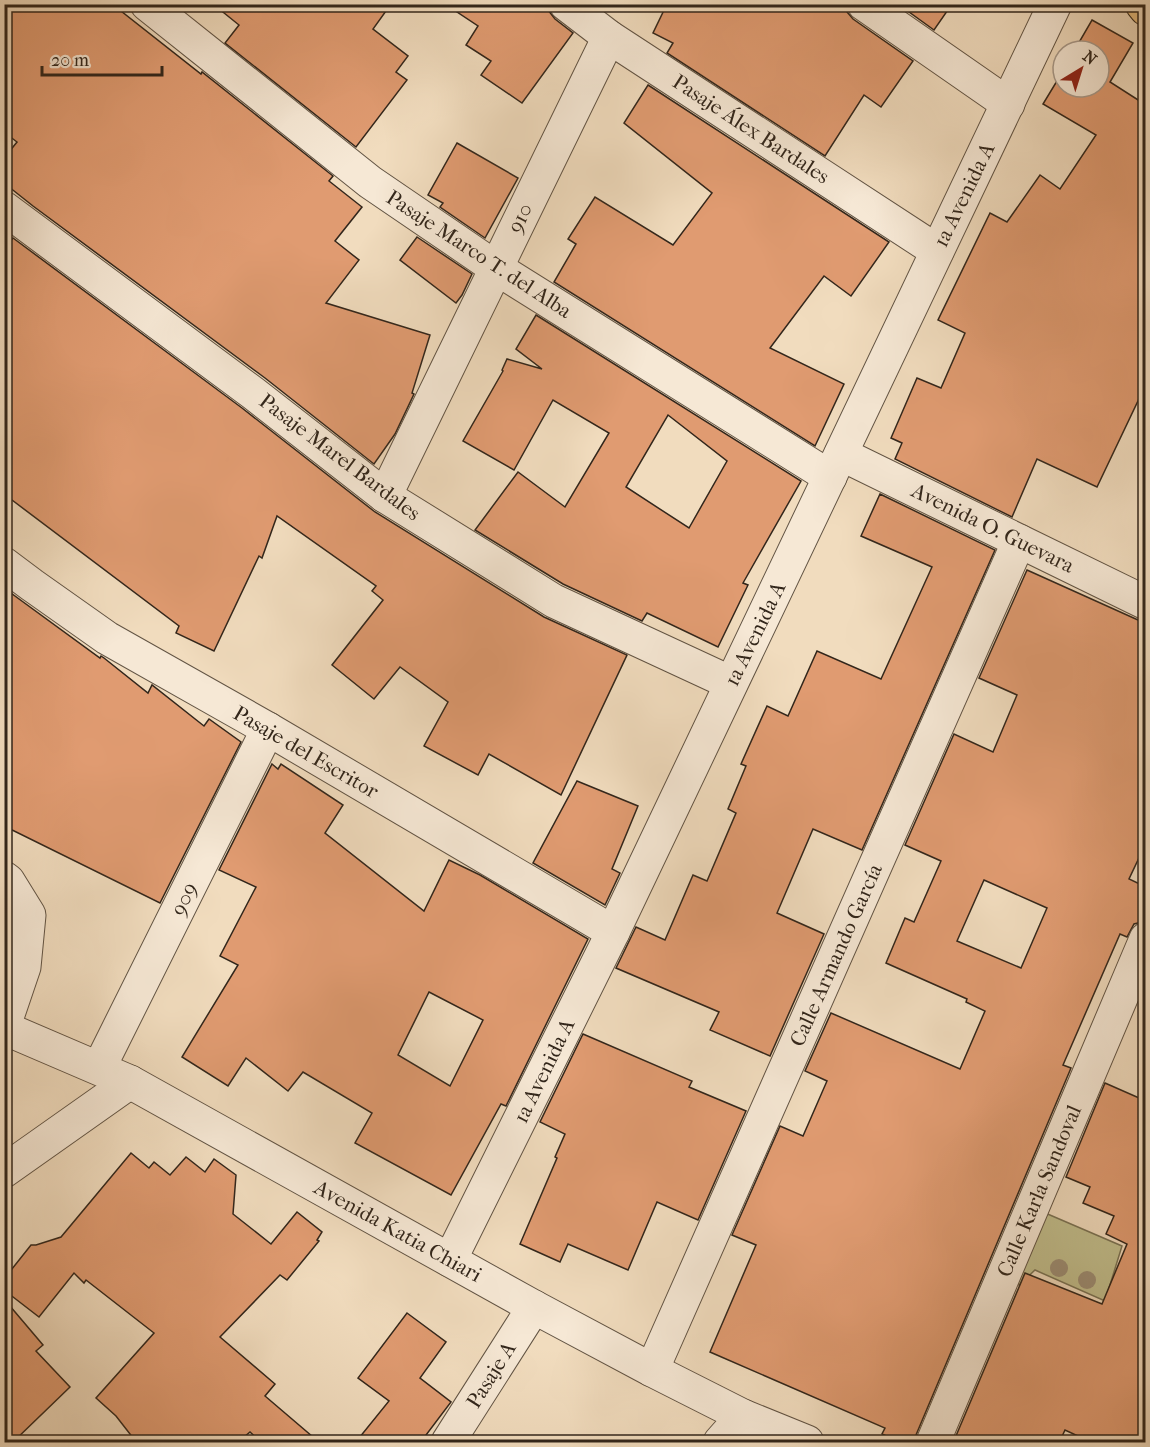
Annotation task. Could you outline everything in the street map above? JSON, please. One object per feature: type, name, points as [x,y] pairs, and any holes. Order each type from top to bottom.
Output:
[{"type":"main road","points":[[1142,4],[1146,9]]},
{"type":"street","name":"Pasaje Marco T. del Alba","points":[[147,4],[370,182],[496,268],[836,465]]},
{"type":"street","name":"Pasaje Álex Bardales","points":[[566,4],[609,37],[937,251]]},
{"type":"street","points":[[864,4],[1008,104]]},
{"type":"street","name":"1a Avenida A","points":[[450,1260],[613,932],[1055,4]]},
{"type":"street","name":"910","points":[[385,496],[609,37]]},
{"type":"street","name":"Pasaje Marel Bardales","points":[[4,208],[253,393],[385,496],[554,601],[731,683]]},
{"type":"street","name":"Avenida O. Guevara","points":[[836,465],[1019,541],[1146,603]]},
{"type":"street","name":"Calle Armando García","points":[[652,1370],[1019,541]]},
{"type":"street","name":"Pasaje del Escritor","points":[[4,564],[107,638],[268,729],[613,932]]},
{"type":"street","name":"909","points":[[99,1068],[268,729]]},
{"type":"street","points":[[4,878],[29,915],[24,967],[4,1027]]},
{"type":"street","name":"Calle Karla Sandoval","points":[[933,1443],[1146,939]]},
{"type":"street","name":"Avenida Katia Chiari","points":[[4,1027],[130,1082],[534,1307],[652,1370],[743,1416],[807,1443]]},
{"type":"street","points":[[4,1171],[130,1082]]},
{"type":"street","name":"Pasaje A","points":[[448,1443],[534,1307]]},
{"type":"street","points":[[720,1443],[743,1416]]},
{"type":"shaded area","points":[[1029,1206],[1122,1246],[1105,1301],[1035,1270],[1019,1285],[998,1271]]},
{"type":"building","points":[[4,4],[112,4],[333,176],[329,181],[362,207],[335,241],[359,260],[326,303],[430,335],[412,393],[414,394],[395,434],[374,464],[265,378],[4,183],[4,158],[17,142],[4,132]]},
{"type":"building","points":[[213,4],[391,4],[373,29],[408,56],[396,72],[407,80],[356,147],[225,43],[239,25]]},
{"type":"building","points":[[445,4],[541,4],[573,33],[522,103],[481,75],[491,61],[466,45],[478,26]]},
{"type":"building","points":[[667,4],[846,4],[847,12],[853,19],[913,61],[881,107],[864,95],[825,156],[667,53],[673,43],[653,33]]},
{"type":"building","points":[[898,4],[952,4],[934,30]]},
{"type":"building","points":[[1092,20],[1133,43],[1111,80],[1111,39],[1081,39]]},
{"type":"building","points":[[1111,83],[1146,105],[1146,384],[1097,487],[1037,459],[1012,517],[895,459],[902,443],[891,438],[917,378],[941,388],[965,333],[938,320],[990,213],[1007,222],[1040,175],[1060,189],[1096,135],[1043,104],[1051,91],[1051,99],[1111,99]]},
{"type":"building","points":[[648,85],[889,242],[851,296],[824,276],[770,348],[844,384],[815,446],[554,282],[576,244],[568,239],[595,197],[673,245],[712,193],[624,123]]},
{"type":"building","points":[[457,143],[518,178],[485,238],[440,207],[443,203],[428,195]]},
{"type":"building","points":[[417,237],[472,274],[456,303],[400,260]]},
{"type":"building","points":[[13,238],[242,408],[375,512],[544,617],[627,655],[561,795],[489,754],[478,775],[424,746],[448,702],[400,667],[374,699],[332,665],[383,600],[372,591],[376,586],[277,516],[262,558],[259,556],[214,651],[176,633],[179,626],[4,494],[4,249]]},
{"type":"building","points":[[536,315],[801,481],[743,583],[748,585],[718,647],[647,613],[642,621],[563,584],[475,530],[518,472],[565,507],[609,433],[553,400],[514,470],[463,441],[503,371],[507,359],[542,369],[516,349]],"holes":[[[668,415],[727,461],[689,528],[626,487]]]},
{"type":"building","points":[[880,494],[995,550],[862,850],[813,829],[777,913],[824,934],[770,1056],[710,1030],[719,1012],[616,968],[636,927],[665,940],[693,875],[707,881],[736,813],[728,809],[746,766],[741,764],[767,706],[788,716],[817,651],[881,679],[932,567],[861,536]]},
{"type":"building","points":[[1027,570],[1146,622],[1146,843],[1129,879],[1146,887],[1146,921],[1134,924],[1127,937],[1120,934],[1063,1065],[1071,1068],[916,1435],[915,1443],[902,1443],[882,1434],[885,1428],[710,1352],[756,1245],[732,1235],[780,1126],[803,1136],[827,1081],[805,1071],[831,1013],[960,1069],[985,1011],[966,1002],[967,999],[886,963],[905,918],[914,922],[941,861],[905,845],[954,734],[993,752],[1017,695],[979,678]],"holes":[[[984,880],[1047,908],[1021,968],[957,941]]]},
{"type":"building","points":[[4,588],[100,658],[101,656],[104,658],[148,693],[152,685],[204,726],[209,719],[241,742],[160,903],[4,826]]},
{"type":"building","points":[[272,764],[278,769],[281,764],[343,805],[325,833],[424,911],[449,860],[480,875],[588,939],[506,1106],[501,1104],[451,1195],[355,1143],[372,1113],[303,1072],[288,1091],[246,1058],[228,1086],[182,1057],[238,965],[220,956],[256,887],[219,870]],"holes":[[[429,992],[483,1020],[450,1086],[398,1055]]]},
{"type":"building","points":[[577,781],[638,806],[612,869],[620,873],[605,905],[533,863]]},
{"type":"building","points":[[583,1034],[692,1081],[689,1087],[746,1111],[698,1220],[657,1202],[628,1270],[568,1244],[560,1262],[520,1244],[565,1134],[540,1122]]},
{"type":"building","points":[[1105,1083],[1146,1101],[1146,1443],[1093,1443],[1065,1430],[1059,1443],[953,1443],[1025,1273],[1102,1304],[1127,1244],[1106,1234],[1114,1216],[1083,1203],[1090,1187],[1066,1177]]},
{"type":"building","points":[[131,1153],[149,1168],[154,1162],[170,1175],[186,1157],[205,1172],[214,1159],[236,1175],[233,1214],[271,1244],[297,1212],[322,1232],[317,1240],[319,1241],[287,1280],[280,1275],[220,1337],[275,1384],[265,1396],[320,1443],[262,1443],[250,1432],[237,1443],[137,1443],[116,1416],[96,1398],[154,1333],[86,1280],[84,1283],[74,1273],[39,1317],[4,1290],[4,1279],[31,1245],[61,1237]]},
{"type":"building","points":[[4,1299],[43,1345],[36,1351],[70,1387],[12,1443],[4,1443]]},
{"type":"building","points":[[407,1313],[446,1342],[420,1378],[451,1402],[420,1443],[355,1443],[389,1401],[358,1378]]}]
